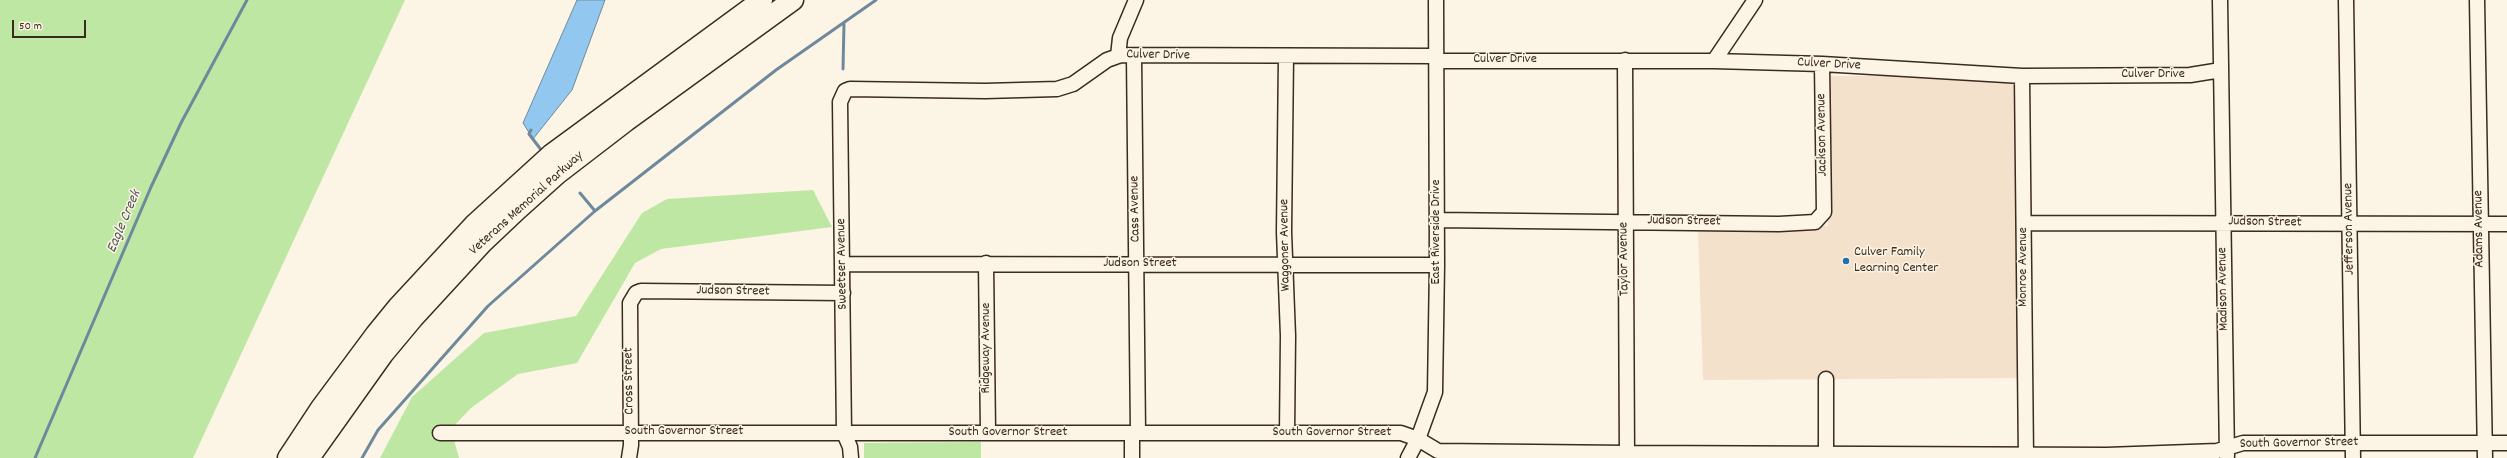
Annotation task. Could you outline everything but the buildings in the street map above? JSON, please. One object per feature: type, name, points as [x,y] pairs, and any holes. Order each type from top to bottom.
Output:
[{"type":"highway","name":"Veterans Memorial Parkway","points":[[288,458],[321,408],[398,306],[474,225],[552,154],[762,0]]},
{"type":"highway","name":"Veterans Memorial Parkway","points":[[309,458],[383,354],[413,318],[482,243],[518,208],[557,174],[626,121],[793,0]]},
{"type":"street","points":[[1118,56],[1120,38],[1136,0]]},
{"type":"street","name":"East Riverside Drive","points":[[1408,458],[1418,439],[1435,392],[1437,265],[1436,0]]},
{"type":"street","points":[[1714,61],[1754,0]]},
{"type":"street","name":"Madison Avenue","points":[[2220,0],[2222,222],[2227,453]]},
{"type":"street","name":"Jefferson Avenue","points":[[2346,0],[2353,458]]},
{"type":"street","name":"Adams Avenue","points":[[2477,0],[2485,458]]},
{"type":"street","name":"Culver Drive","points":[[866,90],[1057,89],[1073,84],[1107,60],[1118,56],[1286,56],[1714,61],[1822,64],[2022,76],[2190,75],[2221,70]]},
{"type":"street","name":"Cass Avenue","points":[[1132,458],[1135,433],[1137,264],[1134,56]]},
{"type":"street","name":"Waggoner Avenue","points":[[1286,56],[1284,217],[1286,264],[1287,433]]},
{"type":"street","name":"Taylor Avenue","points":[[1625,60],[1624,221],[1627,456]]},
{"type":"street","name":"Jackson Avenue","points":[[1822,64],[1824,207]]},
{"type":"street","name":"Monroe Avenue","points":[[2022,76],[2026,456]]},
{"type":"street","name":"Sweetser Avenue","points":[[850,458],[850,447],[844,433],[840,102],[845,91],[866,90]]},
{"type":"street","name":"Judson Street","points":[[1437,220],[1815,222],[1822,217],[1824,207]]},
{"type":"street","name":"Judson Street","points":[[2024,223],[2222,222],[2507,224]]},
{"type":"street","name":"Judson Street","points":[[843,264],[986,263],[1437,265]]},
{"type":"street","name":"Ridgeway Avenue","points":[[986,263],[988,432]]},
{"type":"street","name":"Judson Street","points":[[630,303],[636,293],[641,291],[843,293]]},
{"type":"street","name":"Cross Street","points":[[629,458],[631,432],[630,303]]},
{"type":"street","points":[[1826,379],[1826,456]]},
{"type":"street","name":"South Governor Street","points":[[440,433],[1401,433],[1418,439],[1438,451],[1490,455],[1627,456],[2115,455],[2218,451],[2227,453],[2243,443],[2507,443]]},
{"type":"shaded area","points":[[1831,76],[2022,76],[2025,378],[1703,380],[1698,230],[1828,226]]},
{"type":"green space","points":[[0,0],[405,0],[193,458],[0,458]]},
{"type":"green space","points":[[813,190],[832,227],[661,249],[635,263],[577,363],[518,374],[471,408],[451,429],[459,458],[380,458],[412,397],[484,333],[576,316],[642,213],[667,199]]},
{"type":"green space","points":[[981,442],[981,458],[864,458],[864,443]]},
{"type":"water","points":[[577,0],[605,0],[572,90],[533,139],[523,123]]},
{"type":"waterway","name":"Eagle Creek","points":[[35,458],[151,187],[181,123],[247,0]]},
{"type":"waterway","points":[[362,458],[378,430],[488,306],[595,211],[776,70],[876,0]]},
{"type":"waterway","points":[[843,69],[844,23]]},
{"type":"waterway","points":[[531,130],[529,134],[542,151]]},
{"type":"waterway","points":[[580,193],[595,211]]},
{"type":"place","name":"Culver Family Learning Center","points":[[1846,261]]}]
